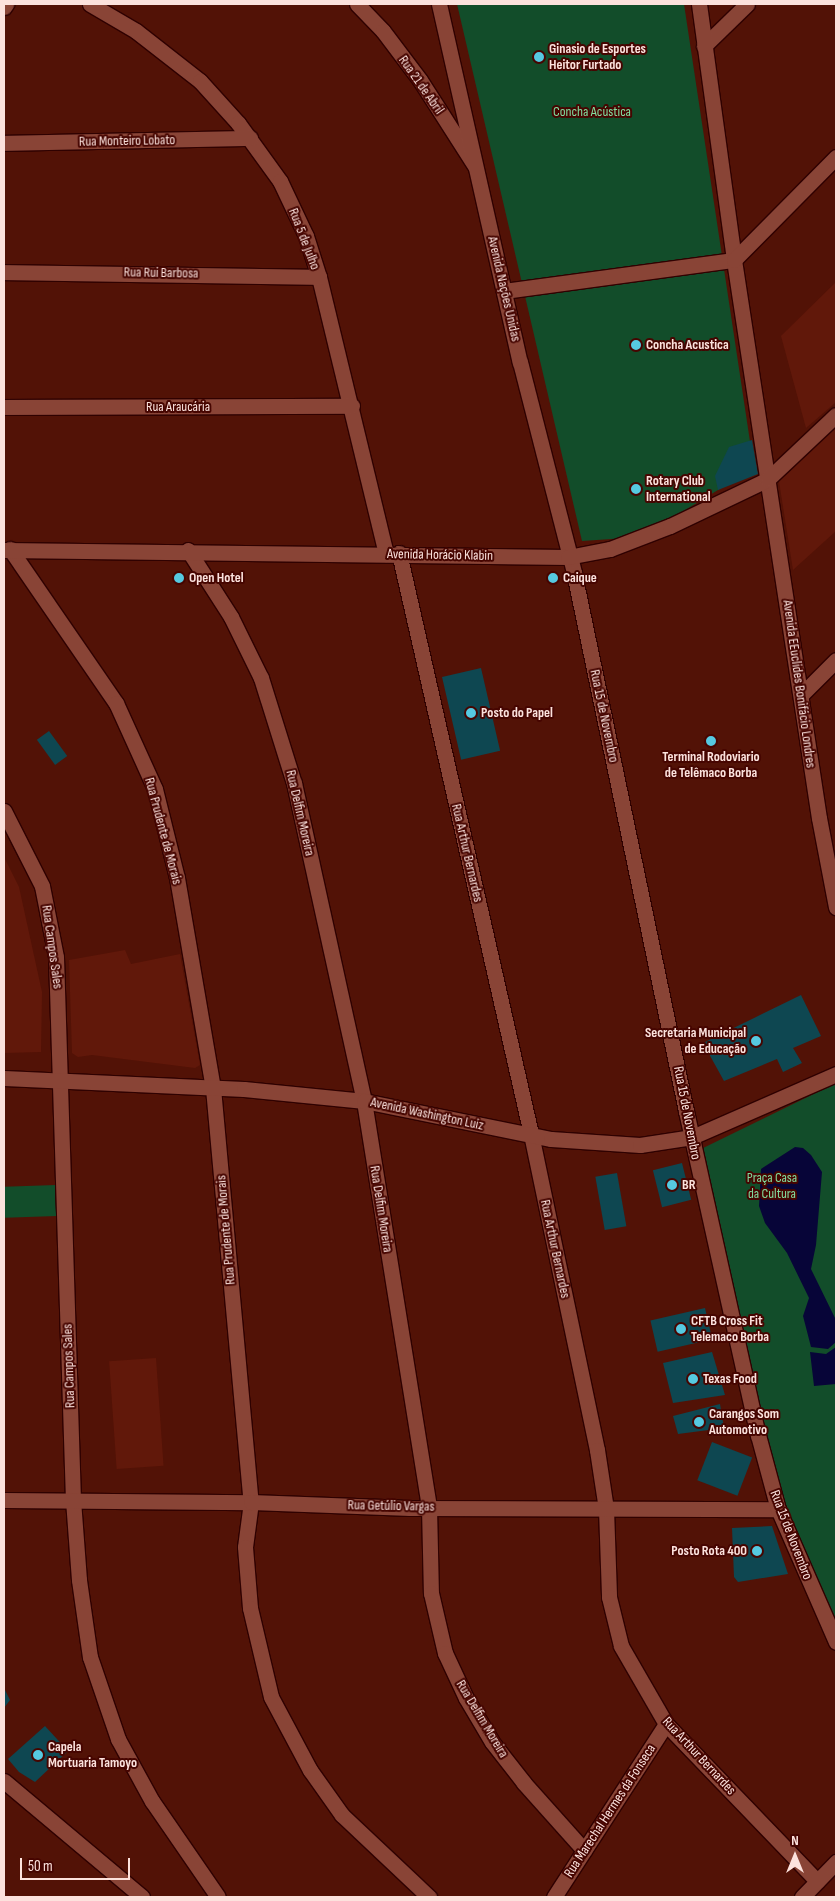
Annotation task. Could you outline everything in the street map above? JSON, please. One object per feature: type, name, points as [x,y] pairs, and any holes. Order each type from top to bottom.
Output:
[{"type":"street","name":"Rua 5 de Julho","points":[[90,4],[136,31],[200,81],[250,138],[280,181],[306,236],[319,277],[392,554]]},
{"type":"street","name":"Rua 21 de Abril","points":[[357,4],[383,31],[420,80],[478,171]]},
{"type":"street","name":"Avenida Nações Unidas","points":[[439,4],[504,291],[568,557],[574,573]]},
{"type":"street","points":[[699,4],[734,260]]},
{"type":"street","points":[[704,46],[747,4]]},
{"type":"street","name":"Rua Monteiro Lobato","points":[[4,143],[250,138]]},
{"type":"street","points":[[504,291],[734,260],[836,157]]},
{"type":"street","name":"Avenida EEuclides Bonifácio Londres","points":[[734,260],[801,695],[835,896]]},
{"type":"street","name":"Rua Rui Barbosa","points":[[4,272],[319,277]]},
{"type":"street","name":"Rua Araucária","points":[[4,407],[352,406]]},
{"type":"street","name":"Avenida Horácio Klabin","points":[[7,549],[188,550],[568,557],[610,548],[670,526],[768,479],[836,415]]},
{"type":"street","name":"Rua Prudente de Morais","points":[[7,549],[116,702],[155,789],[177,878],[213,1088],[251,1502],[245,1547],[250,1608],[271,1697],[310,1770],[342,1815],[429,1897]]},
{"type":"street","name":"Rua Delfim Moreira","points":[[188,550],[231,617],[260,678],[279,730],[294,783],[364,1101],[429,1507],[431,1593],[445,1653],[466,1698],[524,1783],[584,1850]]},
{"type":"street","name":"Rua Arthur Bernardes","points":[[392,554],[531,1134],[597,1450],[606,1509],[609,1596],[621,1646],[666,1724],[818,1881]]},
{"type":"street","name":"Rua 15 de Novembro","points":[[574,573],[692,1137],[758,1435],[778,1509],[836,1642]]},
{"type":"street","points":[[801,695],[836,660]]},
{"type":"street","name":"Rua Campos Sales","points":[[4,811],[42,886],[56,957],[73,1500],[79,1580],[90,1657],[118,1739],[152,1801],[218,1897]]},
{"type":"street","name":"Avenida Washington Luiz","points":[[4,1078],[213,1088],[364,1101],[578,1143],[640,1145],[692,1137],[836,1074]]},
{"type":"street","name":"Rua Getúlio Vargas","points":[[4,1500],[251,1502],[429,1507],[778,1509]]},
{"type":"street","name":"Rua Marechal Hermes da Fonseca","points":[[554,1897],[666,1724]]},
{"type":"street","points":[[4,1781],[142,1897]]},
{"type":"street","points":[[802,1897],[836,1862]]},
{"type":"shaded area","points":[[836,282],[836,402],[806,428],[781,336]]},
{"type":"shaded area","points":[[836,420],[836,531],[793,570],[778,475]]},
{"type":"shaded area","points":[[4,857],[19,887],[42,992],[41,1052],[4,1053]]},
{"type":"shaded area","points":[[125,950],[131,964],[180,954],[200,1065],[195,1068],[92,1055],[78,1057],[72,1053],[69,960]]},
{"type":"shaded area","points":[[795,1147],[803,1148],[811,1155],[822,1172],[816,1245],[811,1269],[836,1320],[836,1342],[828,1349],[811,1347],[803,1316],[809,1298],[787,1253],[765,1223],[759,1206],[761,1169]]},
{"type":"shaded area","points":[[836,1347],[836,1384],[814,1386],[810,1352],[826,1354]]},
{"type":"shaded area","points":[[156,1358],[164,1466],[117,1469],[109,1361]]},
{"type":"green space","name":"Concha Acústica","points":[[457,4],[684,4],[754,468],[641,537],[582,541]]},
{"type":"green space","name":"Praça Casa da Cultura","points":[[836,1083],[836,1635],[792,1530],[767,1449],[697,1151]]},
{"type":"green space","points":[[56,1185],[57,1216],[5,1218],[4,1187]]},
{"type":"building","points":[[752,440],[758,474],[718,490],[715,476],[729,447]]},
{"type":"building","name":"Posto do Papel","points":[[481,668],[500,751],[461,760],[442,677]]},
{"type":"building","points":[[49,731],[67,756],[55,765],[37,740]]},
{"type":"building","name":"Secretaria Municipal de Educação","points":[[801,995],[821,1036],[793,1048],[802,1063],[783,1072],[777,1059],[724,1081],[703,1043]]},
{"type":"building","name":"BR","points":[[682,1163],[691,1200],[662,1207],[653,1170]]},
{"type":"building","points":[[617,1173],[626,1226],[605,1230],[595,1177]]},
{"type":"building","name":"CFTB Cross Fit Telemaco Borba","points":[[705,1308],[712,1339],[658,1352],[650,1321]]},
{"type":"building","name":"Texas Food","points":[[712,1352],[725,1395],[673,1403],[663,1363]]},
{"type":"building","name":"Carangos Som Automotivo","points":[[720,1404],[724,1428],[678,1434],[673,1416]]},
{"type":"building","points":[[712,1442],[752,1457],[737,1496],[697,1480]]},
{"type":"building","name":"Posto Rota 400","points":[[772,1526],[788,1574],[738,1582],[734,1577],[732,1528]]},
{"type":"building","points":[[4,1688],[10,1700],[4,1708]]},
{"type":"building","name":"Capela Mortuaria Tamoyo","points":[[45,1726],[68,1751],[35,1782],[19,1772],[8,1759]]},
{"type":"place","name":"Ginasio de Esportes Heitor Furtado","points":[[539,57]]},
{"type":"place","name":"Concha Acustica","points":[[636,345]]},
{"type":"place","name":"Rotary Club International","points":[[636,489]]},
{"type":"place","name":"Open Hotel","points":[[179,578]]},
{"type":"place","name":"Caique","points":[[553,578]]},
{"type":"place","name":"Posto do Papel","points":[[471,713]]},
{"type":"place","name":"Terminal Rodoviario de Telêmaco Borba","points":[[711,741]]},
{"type":"place","name":"Secretaria Municipal de Educação","points":[[756,1041]]},
{"type":"place","name":"BR","points":[[672,1185]]},
{"type":"place","name":"CFTB Cross Fit Telemaco Borba","points":[[681,1329]]},
{"type":"place","name":"Texas Food","points":[[693,1379]]},
{"type":"place","name":"Carangos Som Automotivo","points":[[699,1422]]},
{"type":"place","name":"Posto Rota 400","points":[[757,1551]]},
{"type":"place","name":"Capela Mortuaria Tamoyo","points":[[38,1755]]}]
